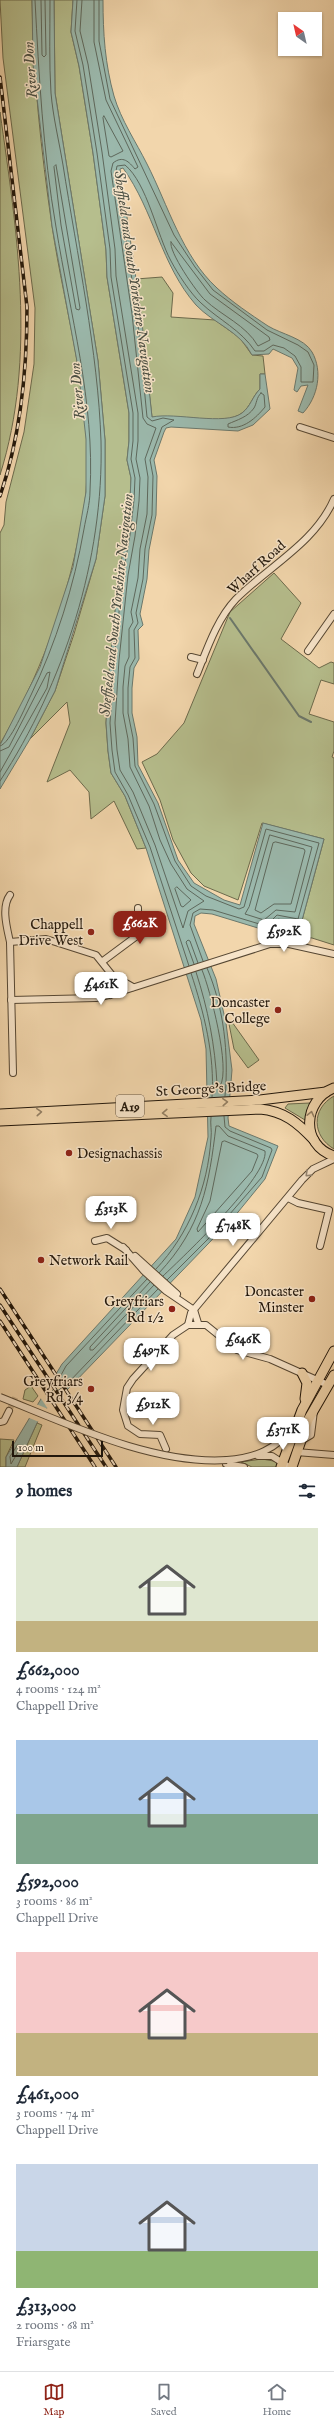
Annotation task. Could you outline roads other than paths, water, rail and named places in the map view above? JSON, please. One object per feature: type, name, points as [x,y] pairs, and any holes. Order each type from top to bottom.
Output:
[{"type":"highway","name":"St George's Bridge","points":[[0,1121],[260,1104],[331,1089]]},
{"type":"highway","points":[[314,1140],[309,1125],[311,1110],[320,1096],[331,1089]]},
{"type":"highway","name":"St George's Bridge","points":[[0,1114],[260,1104],[290,1118],[314,1140],[320,1148],[334,1156]]},
{"type":"highway","points":[[301,1414],[334,1351]]},
{"type":"highway","points":[[286,1466],[307,1388],[302,1373]]},
{"type":"highway","points":[[286,1466],[296,1452],[314,1409],[334,1374]]},
{"type":"street","points":[[300,427],[334,438]]},
{"type":"street","name":"Wharf Road","points":[[197,674],[222,618],[232,604],[306,540],[334,499]]},
{"type":"street","points":[[308,651],[331,623],[334,614]]},
{"type":"street","points":[[191,657],[203,660]]},
{"type":"street","points":[[10,895],[6,904],[7,927],[10,942],[13,1073]]},
{"type":"street","points":[[103,961],[138,935],[138,908]]},
{"type":"street","points":[[10,942],[46,939],[96,955],[103,961],[116,978],[133,987]]},
{"type":"street","points":[[11,1000],[96,998],[110,995],[184,970],[270,944],[288,944],[334,954]]},
{"type":"street","points":[[110,995],[117,986],[116,978]]},
{"type":"street","points":[[193,1324],[194,1310],[288,1198],[313,1169],[334,1159]]},
{"type":"street","points":[[288,1198],[298,1203],[329,1210],[320,1246]]},
{"type":"street","points":[[95,1241],[107,1238],[123,1248],[168,1289],[194,1310]]},
{"type":"street","points":[[193,1324],[194,1310]]},
{"type":"street","points":[[166,1449],[162,1437],[135,1432],[126,1424],[124,1416],[124,1402],[129,1384],[178,1331],[193,1324],[208,1326],[237,1350],[270,1359],[328,1385]]},
{"type":"street","points":[[0,1398],[123,1444],[149,1452],[195,1460],[226,1462],[244,1467]]},
{"type":"street","points":[[0,1422],[4,1421],[9,1411]]},
{"type":"street","points":[[247,1457],[277,1444],[301,1414]]},
{"type":"street","points":[[296,1452],[334,1455]]},
{"type":"street","points":[[226,1462],[264,1455],[286,1466]]},
{"type":"water","points":[[32,0],[54,0],[55,93],[98,361],[105,440],[105,496],[96,559],[55,691],[30,739],[0,789],[0,745],[40,667],[73,567],[86,492],[86,439],[78,367],[52,226],[33,64]]},
{"type":"water","name":"Sheffield and South Yorkshire Navigation","points":[[73,0],[103,0],[104,36],[107,60],[111,84],[117,105],[155,180],[185,246],[194,261],[217,288],[235,303],[273,329],[304,343],[312,352],[318,375],[315,392],[308,407],[303,413],[298,411],[308,385],[301,386],[297,392],[294,390],[298,368],[292,358],[273,349],[269,354],[252,355],[241,340],[203,312],[196,305],[174,273],[134,185],[123,168],[120,169],[141,313],[152,417],[174,416],[212,419],[234,417],[245,410],[260,389],[260,374],[265,374],[270,409],[253,425],[238,431],[171,427],[166,428],[164,432],[154,460],[157,476],[156,515],[149,550],[147,579],[140,614],[143,625],[138,630],[139,659],[134,668],[132,688],[132,713],[137,737],[138,765],[158,803],[178,860],[194,883],[224,900],[240,905],[263,823],[324,839],[301,924],[278,919],[271,932],[212,914],[201,913],[195,916],[194,924],[216,979],[226,1023],[232,1070],[228,1118],[229,1126],[278,1146],[265,1179],[234,1217],[70,1387],[47,1408],[37,1423],[17,1467],[6,1467],[6,1457],[62,1364],[176,1239],[195,1197],[208,1137],[206,1049],[201,1020],[146,848],[125,796],[111,773],[108,751],[106,723],[110,660],[119,574],[130,500],[131,478],[127,460],[129,413],[107,277],[106,250],[93,153],[79,66],[71,32]]},
{"type":"waterway","points":[[230,618],[299,716],[311,722]]},
{"type":"tunnel","points":[[9,1411],[16,1396]]},
{"type":"railway","points":[[0,77],[27,307],[26,355],[18,426],[0,496]]},
{"type":"railway","points":[[0,1289],[116,1467]]},
{"type":"railway","points":[[0,1305],[106,1467]]},
{"type":"railway","points":[[0,1321],[95,1467]]},
{"type":"place","name":"Chappell Drive West","points":[[91,932]]},
{"type":"place","name":"Doncaster College","points":[[278,1010]]},
{"type":"place","name":"Designachassis","points":[[69,1153]]},
{"type":"place","name":"Network Rail","points":[[41,1260]]},
{"type":"place","name":"Doncaster Minster","points":[[312,1299]]},
{"type":"place","name":"Greyfriars Rd 1/2","points":[[172,1309]]},
{"type":"place","name":"Greyfriars Rd 3/4","points":[[91,1389]]},
{"type":"water label","name":"River Don","points":[[30,70]]},
{"type":"water label","name":"River Don","points":[[77,391]]}]
